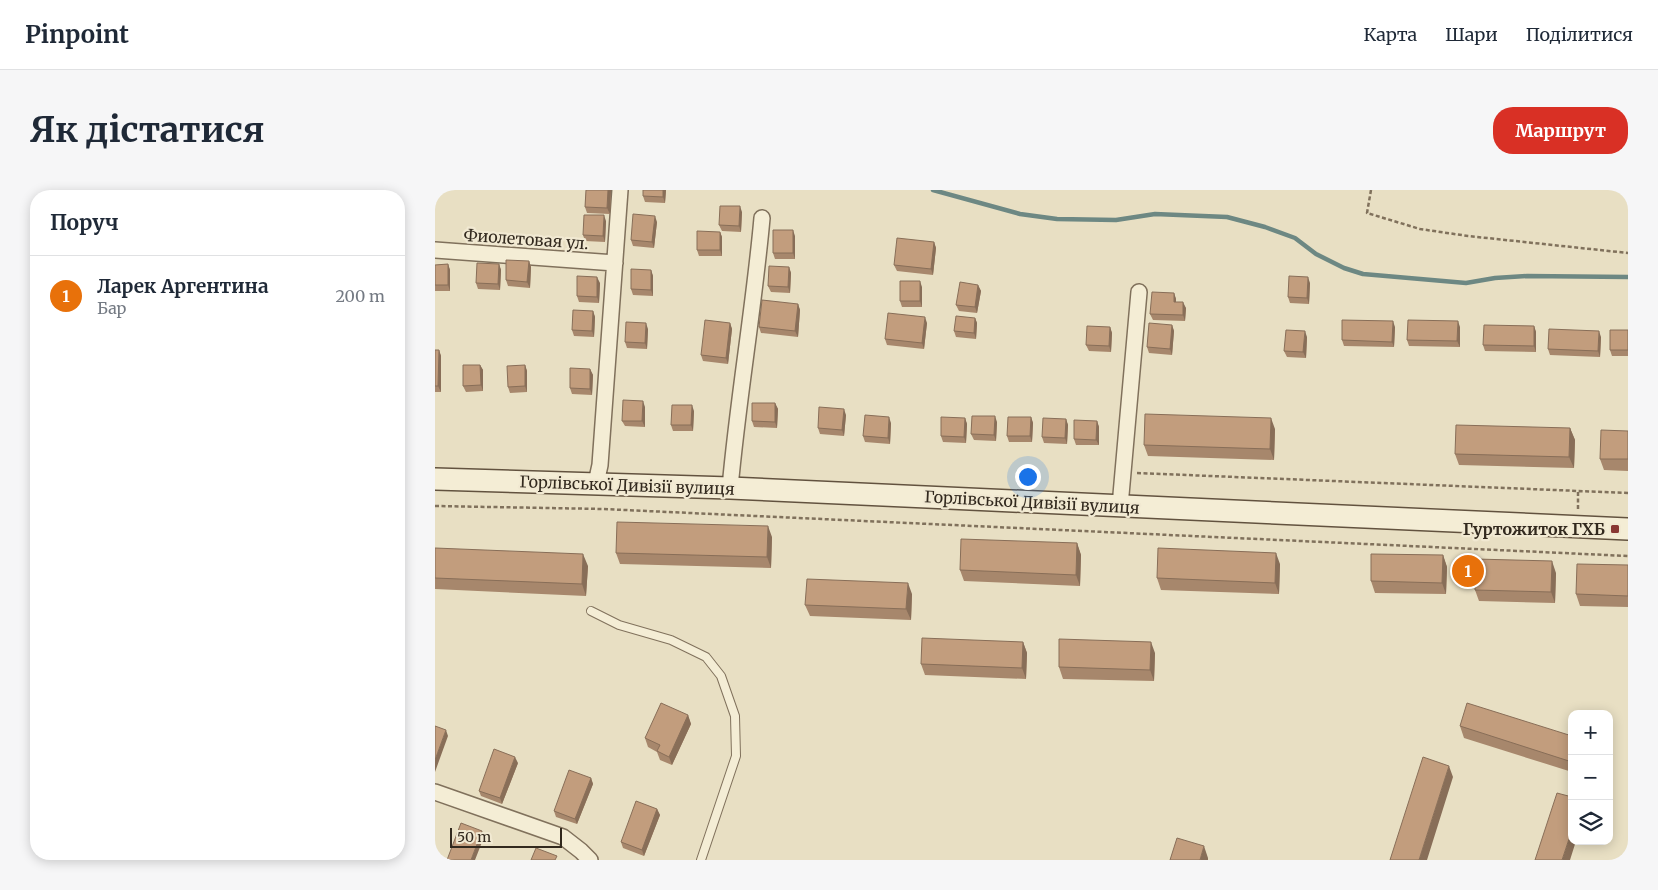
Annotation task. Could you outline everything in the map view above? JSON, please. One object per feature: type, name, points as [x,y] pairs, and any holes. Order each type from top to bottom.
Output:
[{"type":"main road","name":"Горлівської Дивізії вулиця","points":[[435,479],[731,488],[1628,529]]},
{"type":"street","points":[[596,483],[600,465],[620,190]]},
{"type":"street","points":[[731,488],[734,442],[762,218]]},
{"type":"street","name":"Фиолетовая ул.","points":[[435,250],[615,263]]},
{"type":"street","points":[[1120,506],[1139,292]]},
{"type":"street","points":[[435,792],[563,837],[590,860]]},
{"type":"lane","points":[[591,611],[619,625],[671,640],[706,657],[721,676],[735,716],[736,756],[701,860]]},
{"type":"path","points":[[1371,190],[1367,212],[1420,229],[1628,253]]},
{"type":"path","points":[[1123,472],[1628,493]]},
{"type":"path","points":[[435,506],[603,508],[1628,556]]},
{"type":"building","points":[[586,190],[608,190],[607,208],[585,207]]},
{"type":"building","points":[[643,190],[663,190],[663,197],[643,196]]},
{"type":"building","points":[[720,206],[740,206],[739,226],[719,225]]},
{"type":"building","points":[[633,214],[655,216],[652,242],[631,240]]},
{"type":"building","points":[[584,215],[604,215],[603,236],[583,235]]},
{"type":"building","points":[[773,230],[793,230],[793,253],[773,253]]},
{"type":"building","points":[[697,231],[720,232],[720,250],[697,250]]},
{"type":"building","points":[[897,238],[934,242],[931,269],[894,265]]},
{"type":"building","points":[[506,260],[529,261],[527,282],[506,280]]},
{"type":"building","points":[[477,263],[499,264],[498,284],[476,283]]},
{"type":"building","points":[[448,264],[448,285],[435,285],[435,265]]},
{"type":"building","points":[[769,266],[789,267],[788,287],[768,286]]},
{"type":"building","points":[[631,269],[651,270],[651,290],[631,289]]},
{"type":"building","points":[[577,276],[597,277],[597,297],[577,296]]},
{"type":"building","points":[[1289,276],[1308,277],[1307,298],[1288,297]]},
{"type":"building","points":[[900,281],[920,281],[920,301],[900,301]]},
{"type":"building","points":[[960,282],[978,285],[975,307],[956,305]]},
{"type":"building","points":[[1152,292],[1174,293],[1174,302],[1183,302],[1183,315],[1150,314]]},
{"type":"building","points":[[762,300],[798,304],[795,331],[759,327]]},
{"type":"building","points":[[573,310],[593,311],[592,331],[572,330]]},
{"type":"building","points":[[888,313],[925,317],[922,343],[885,339]]},
{"type":"building","points":[[956,316],[975,318],[974,333],[954,331]]},
{"type":"building","points":[[705,320],[730,323],[726,358],[701,355]]},
{"type":"building","points":[[1342,320],[1393,321],[1392,342],[1342,340]]},
{"type":"building","points":[[1408,320],[1458,321],[1457,341],[1407,340]]},
{"type":"building","points":[[626,322],[646,323],[645,343],[625,342]]},
{"type":"building","points":[[1149,323],[1172,325],[1170,349],[1147,347]]},
{"type":"building","points":[[1484,325],[1534,326],[1534,346],[1483,345]]},
{"type":"building","points":[[1087,326],[1110,327],[1109,346],[1086,345]]},
{"type":"building","points":[[1549,329],[1599,331],[1598,351],[1548,349]]},
{"type":"building","points":[[1286,330],[1305,331],[1303,352],[1284,351]]},
{"type":"building","points":[[1610,330],[1628,330],[1628,350],[1610,350]]},
{"type":"building","points":[[435,350],[439,350],[438,386],[435,386]]},
{"type":"building","points":[[463,365],[480,365],[481,385],[463,386]]},
{"type":"building","points":[[525,365],[525,386],[508,387],[507,366]]},
{"type":"building","points":[[570,368],[590,369],[590,389],[570,388]]},
{"type":"building","points":[[623,400],[643,401],[642,421],[622,421]]},
{"type":"building","points":[[752,403],[775,403],[775,422],[752,421]]},
{"type":"building","points":[[672,405],[692,405],[691,425],[671,425]]},
{"type":"building","points":[[819,407],[844,409],[842,430],[818,428]]},
{"type":"building","points":[[1145,414],[1271,418],[1270,449],[1144,445]]},
{"type":"building","points":[[865,415],[889,417],[888,438],[863,436]]},
{"type":"building","points":[[972,416],[995,416],[994,435],[971,434]]},
{"type":"building","points":[[941,417],[965,418],[964,437],[941,436]]},
{"type":"building","points":[[1008,417],[1031,417],[1030,436],[1007,436]]},
{"type":"building","points":[[1043,418],[1066,419],[1065,438],[1042,437]]},
{"type":"building","points":[[1074,420],[1097,421],[1096,440],[1074,439]]},
{"type":"building","points":[[1456,425],[1570,428],[1569,457],[1455,454]]},
{"type":"building","points":[[1601,430],[1628,431],[1628,459],[1600,459]]},
{"type":"building","points":[[617,522],[768,526],[767,557],[616,553]]},
{"type":"building","points":[[961,539],[1077,543],[1076,575],[960,570]]},
{"type":"building","points":[[435,548],[583,554],[582,584],[435,578]]},
{"type":"building","points":[[1158,548],[1276,553],[1275,583],[1157,578]]},
{"type":"building","points":[[1371,554],[1443,555],[1442,583],[1371,581]]},
{"type":"building","points":[[1475,559],[1552,561],[1551,592],[1475,590]]},
{"type":"building","points":[[1577,564],[1628,565],[1628,596],[1576,594]]},
{"type":"building","points":[[807,579],[908,583],[906,609],[805,605]]},
{"type":"building","points":[[922,638],[1023,642],[1022,668],[921,664]]},
{"type":"building","points":[[1059,639],[1151,642],[1150,670],[1059,667]]},
{"type":"building","points":[[661,703],[688,715],[669,757],[657,751],[660,745],[645,738]]},
{"type":"building","points":[[1467,703],[1568,735],[1568,761],[1460,726]]},
{"type":"building","points":[[435,726],[446,730],[435,760]]},
{"type":"building","points":[[494,749],[515,757],[500,798],[479,791]]},
{"type":"building","points":[[1423,757],[1449,766],[1419,860],[1390,860]]},
{"type":"building","points":[[569,770],[591,778],[575,819],[554,811]]},
{"type":"building","points":[[1557,793],[1568,796],[1568,842],[1562,860],[1535,860]]},
{"type":"building","points":[[636,801],[657,809],[642,850],[621,842]]},
{"type":"building","points":[[461,823],[482,831],[471,860],[447,860]]},
{"type":"building","points":[[1177,838],[1204,846],[1200,860],[1170,860]]},
{"type":"building","points":[[536,848],[557,856],[555,860],[531,860]]},
{"type":"waterway","points":[[933,190],[1020,214],[1057,219],[1116,220],[1155,214],[1227,217],[1265,227],[1295,238],[1316,254],[1344,268],[1363,274],[1466,283],[1495,278],[1527,276],[1628,277]]},
{"type":"place","name":"Гуртожиток ГХБ","points":[[1615,529]]},
{"type":"place","name":"Ларек Аргентина","points":[[1468,571]]}]
